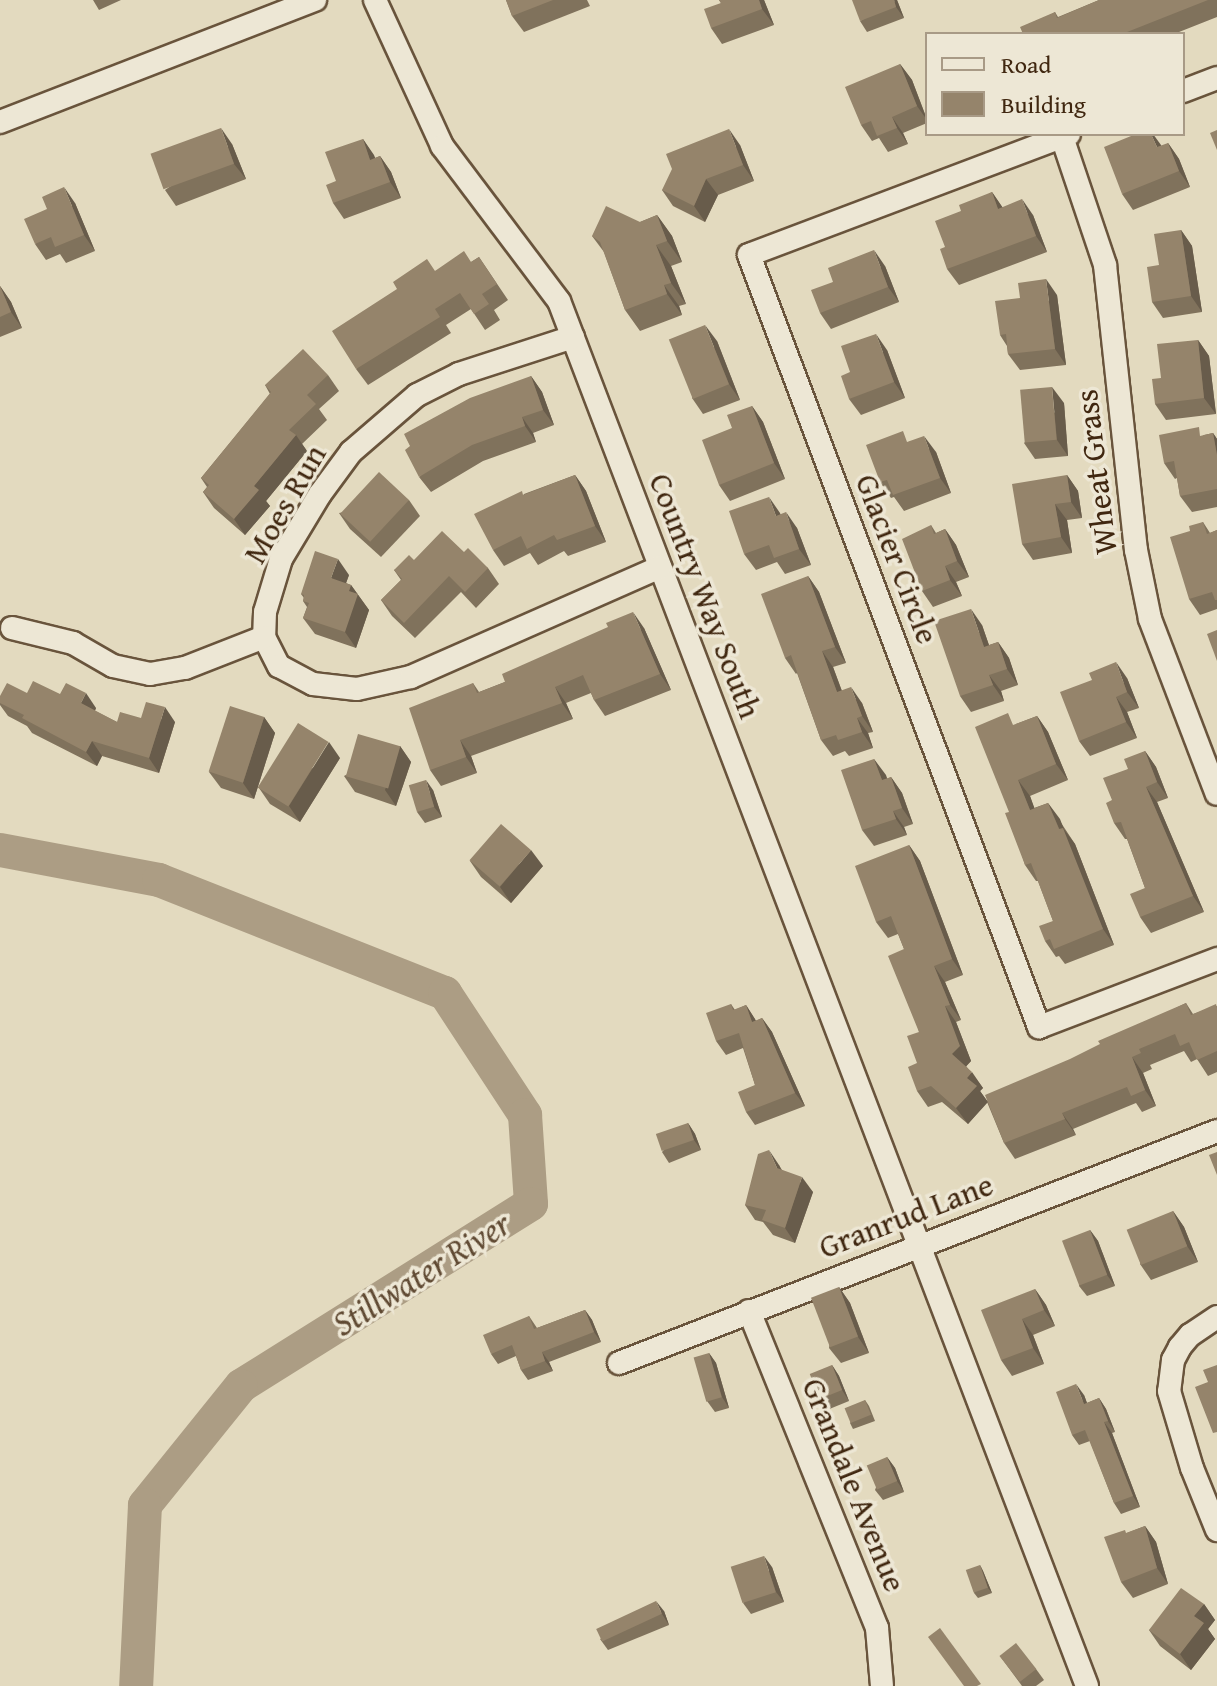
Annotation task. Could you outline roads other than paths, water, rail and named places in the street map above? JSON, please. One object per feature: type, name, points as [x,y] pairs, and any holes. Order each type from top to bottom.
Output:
[{"type":"street","points":[[0,122],[315,0]]},
{"type":"street","name":"Country Way South","points":[[375,0],[442,146],[559,301],[1087,1686]]},
{"type":"street","points":[[1185,90],[1217,78]]},
{"type":"street","name":"Glacier Circle","points":[[1062,136],[749,255],[1039,1027],[1217,959]]},
{"type":"street","name":"Wheat Grass","points":[[1065,136],[1105,265],[1136,550],[1150,619],[1217,794]]},
{"type":"street","name":"Moes Run","points":[[264,637],[265,612],[281,559],[320,494],[351,452],[417,395],[459,374],[573,337]]},
{"type":"street","points":[[12,628],[73,643],[113,666],[150,674],[185,668],[264,637],[279,666],[313,684],[357,689],[411,677],[660,567]]},
{"type":"street","name":"Granrud Lane","points":[[619,1363],[1217,1131]]},
{"type":"street","name":"Grandale Avenue","points":[[749,1311],[877,1628],[882,1686]]},
{"type":"street","points":[[1217,1317],[1190,1335],[1180,1347],[1173,1360],[1169,1391],[1192,1468],[1217,1530]]},
{"type":"waterway","name":"Stillwater River","points":[[0,850],[159,880],[445,993],[525,1115],[531,1204],[241,1386],[145,1505],[136,1686]]}]
